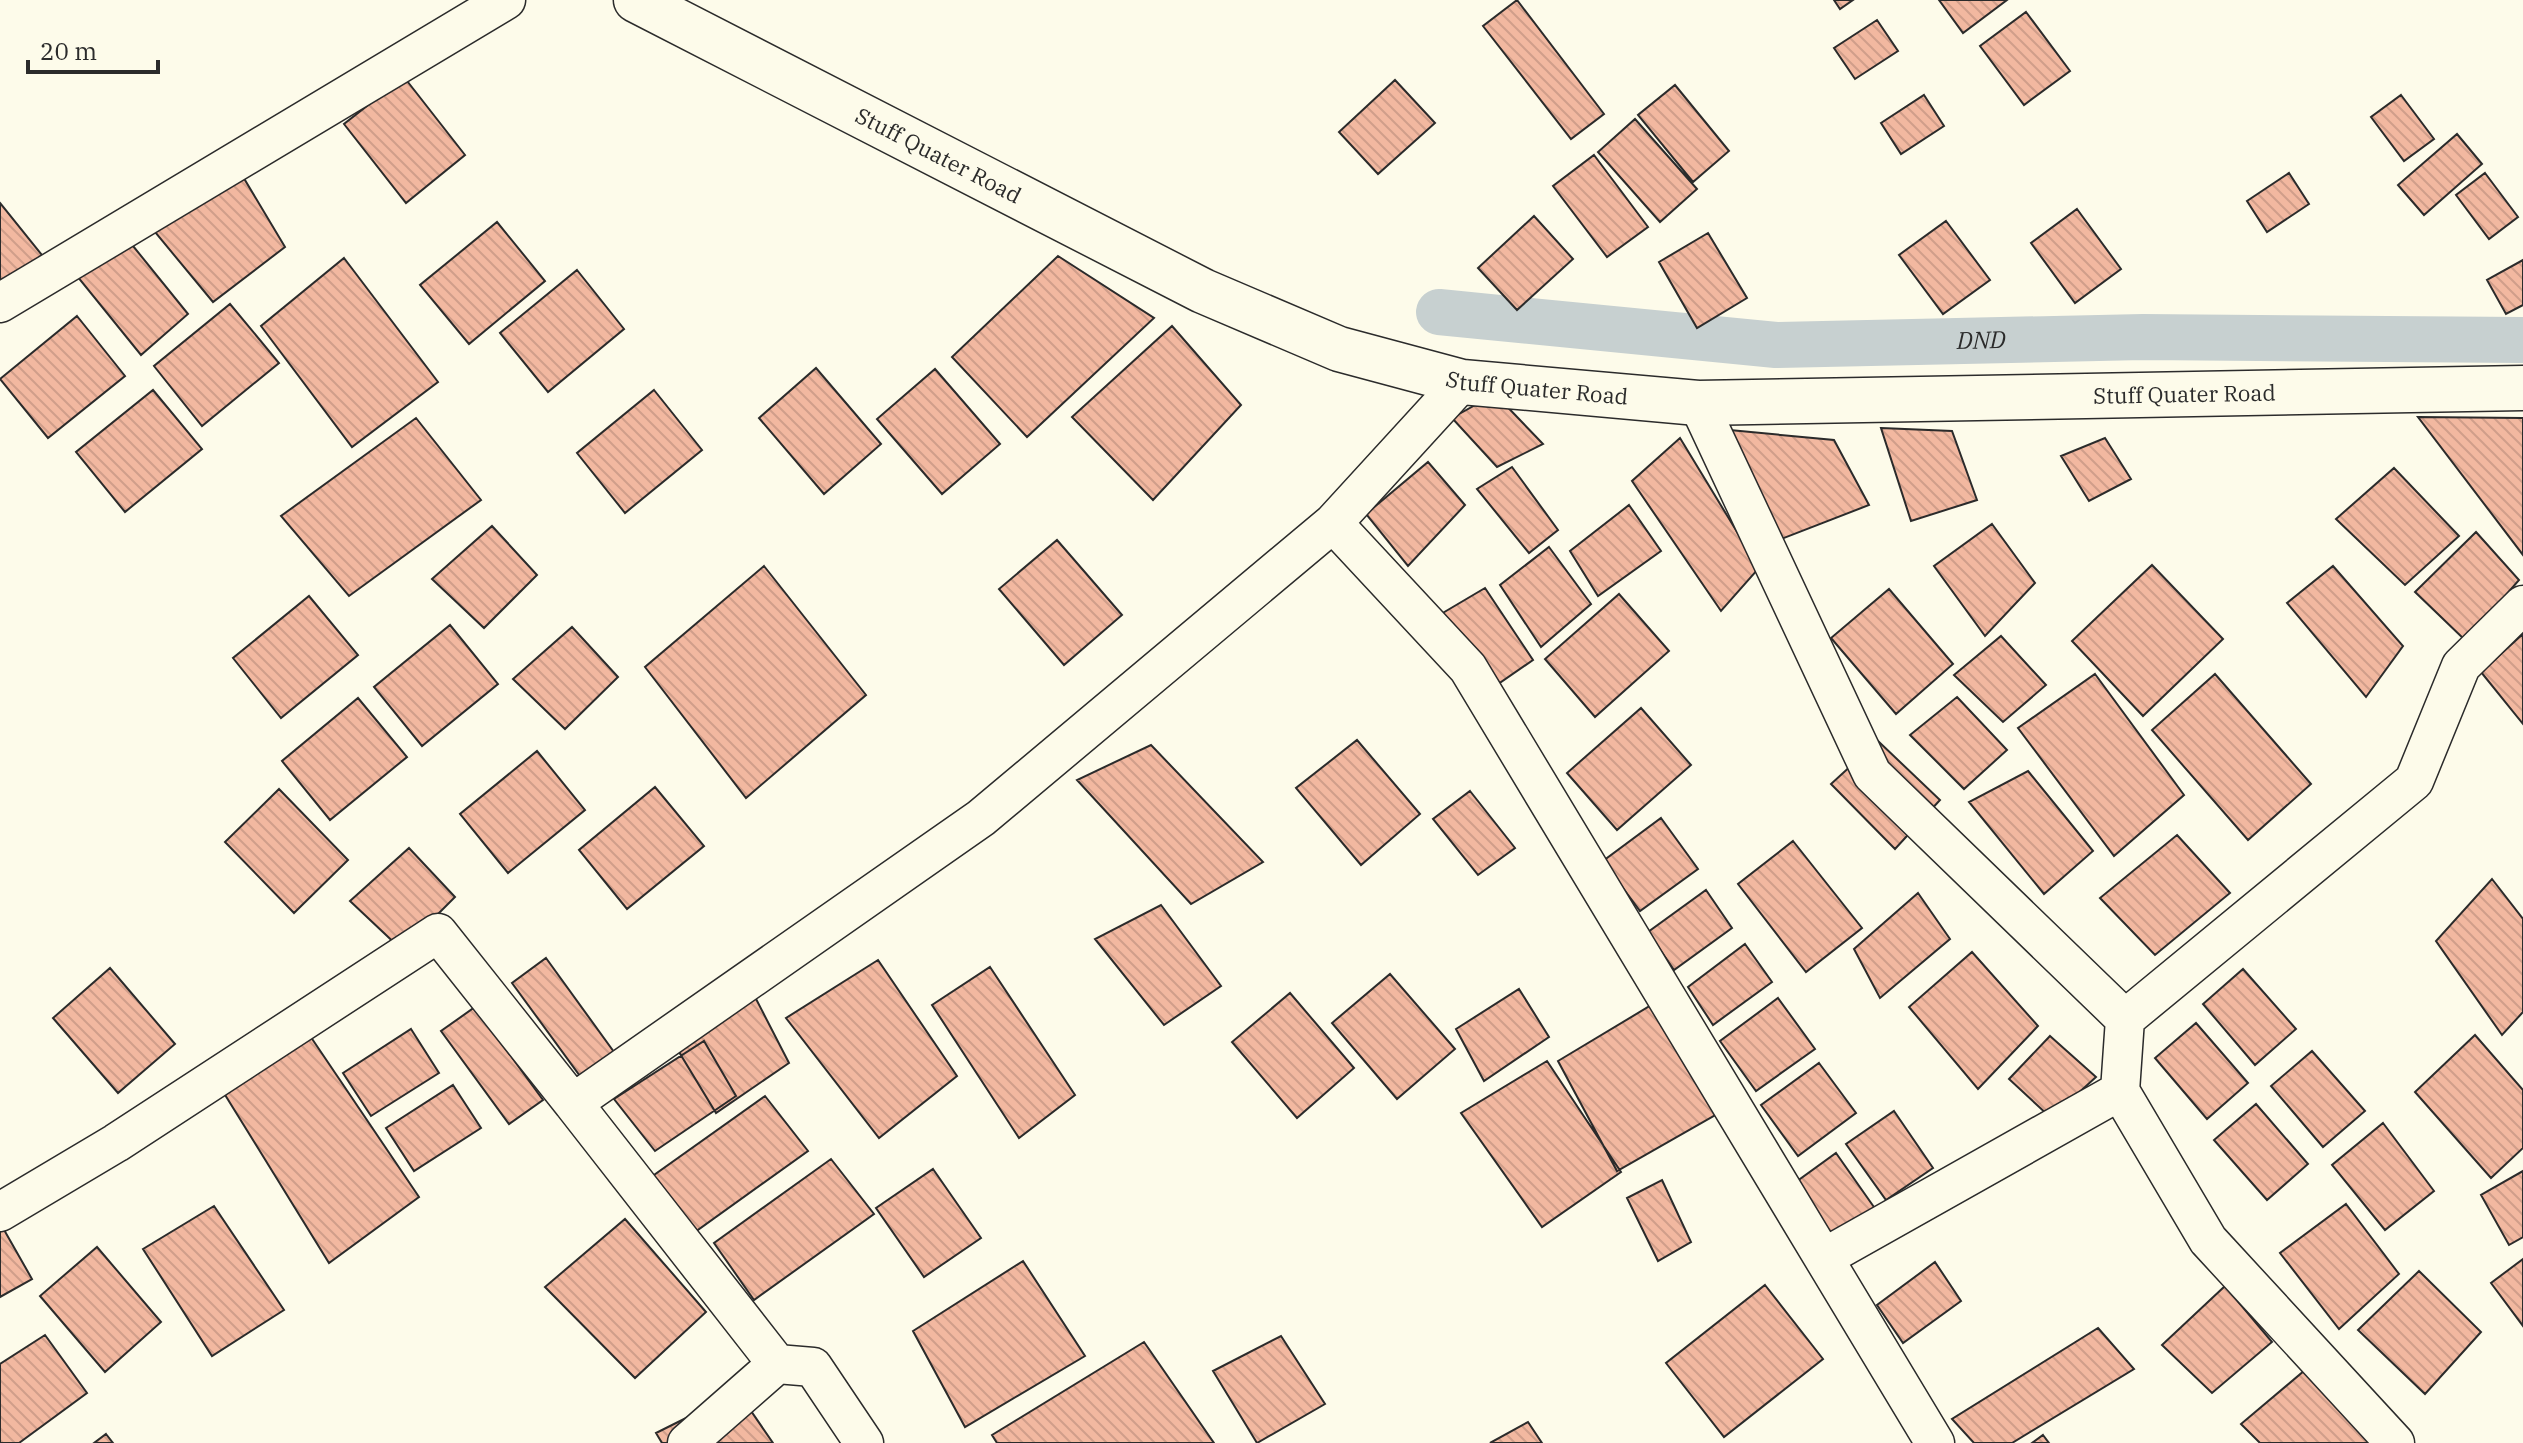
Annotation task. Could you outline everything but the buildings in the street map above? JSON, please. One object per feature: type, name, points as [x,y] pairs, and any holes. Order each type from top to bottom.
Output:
[{"type":"street","points":[[0,303],[506,0]]},
{"type":"street","name":"Stuff Quater Road","points":[[636,0],[1203,291],[1339,349],[1462,382],[1698,403],[2523,388]]},
{"type":"street","points":[[573,1103],[981,818],[1333,523],[1462,382]]},
{"type":"street","points":[[1698,403],[1872,774],[2125,1019]]},
{"type":"street","points":[[1333,523],[1468,668],[1935,1443]]},
{"type":"street","points":[[2395,1443],[2208,1240],[2120,1091],[2125,1019],[2414,781],[2461,666],[2523,605]]},
{"type":"street","points":[[0,1212],[116,1143],[438,933],[777,1364]]},
{"type":"street","points":[[1825,1257],[2120,1091]]},
{"type":"street","points":[[687,1443],[777,1364],[813,1367],[864,1443]]},
{"type":"waterway","name":"DND","points":[[1439,312],[1776,345],[2143,337],[2523,340]]}]
